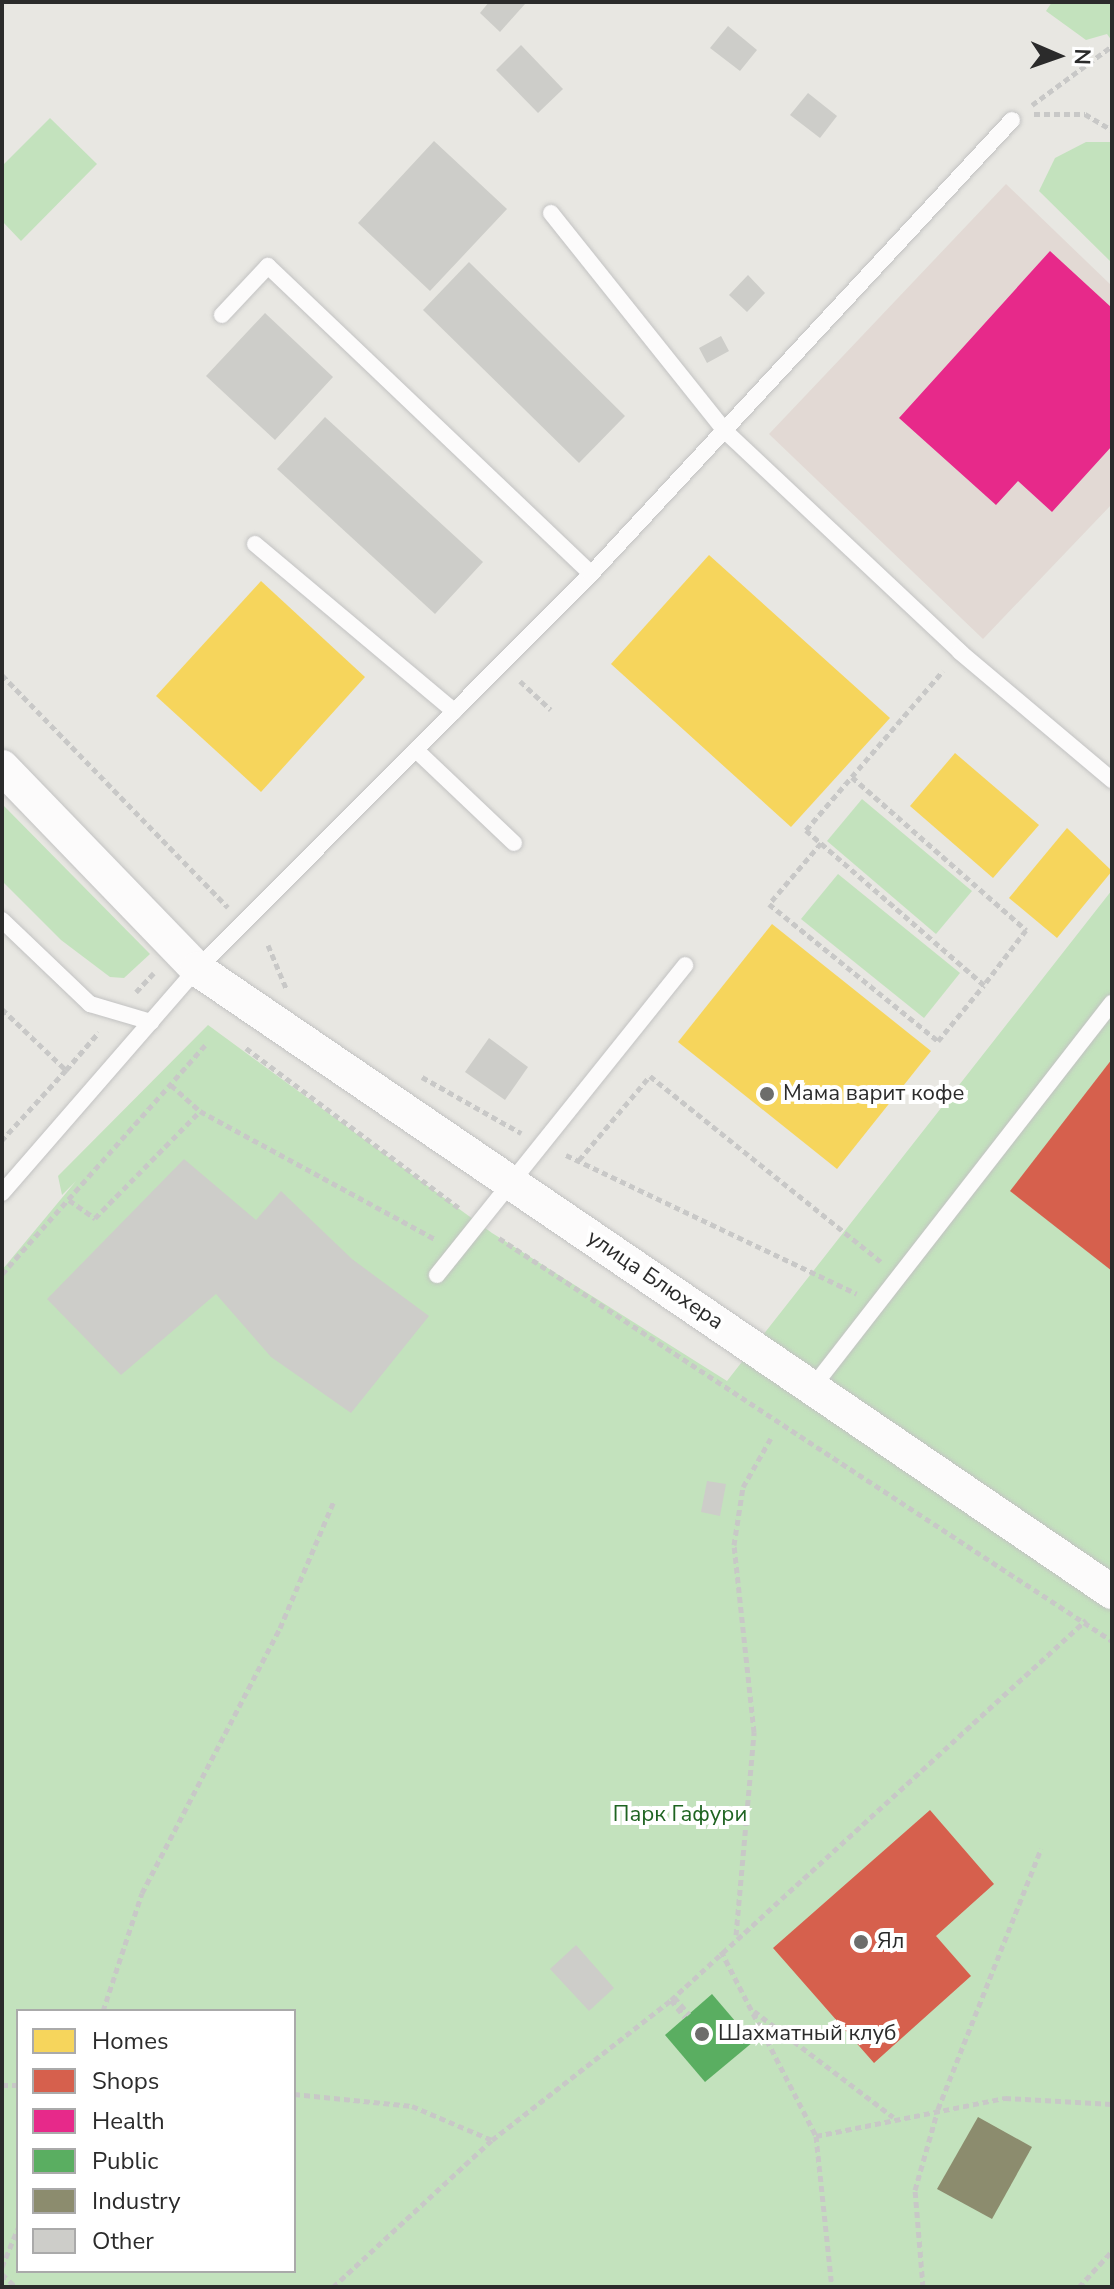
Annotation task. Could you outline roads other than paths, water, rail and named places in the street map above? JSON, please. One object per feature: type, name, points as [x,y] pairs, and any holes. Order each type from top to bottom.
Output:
[{"type":"street","name":"улица Блюхера","points":[[2,767],[188,959],[1111,1591]]},
{"type":"lane","points":[[2,1193],[151,1022],[188,959],[416,750],[591,574],[1012,120]]},
{"type":"lane","points":[[551,213],[724,430],[960,652],[1112,780]]},
{"type":"lane","points":[[222,315],[268,266],[591,574]]},
{"type":"lane","points":[[255,544],[454,711]]},
{"type":"lane","points":[[416,750],[514,843]]},
{"type":"lane","points":[[2,920],[90,1004],[151,1022]]},
{"type":"lane","points":[[437,1275],[685,965]]},
{"type":"lane","points":[[812,1388],[1112,1003]]},
{"type":"place","name":"Мама варит кофе","points":[[767,1094]]},
{"type":"place","name":"Ял","points":[[861,1942]]},
{"type":"place","name":"Шахматный клуб","points":[[702,2034]]},
{"type":"park label","name":"Парк Гафури","points":[[680,1815]]}]
